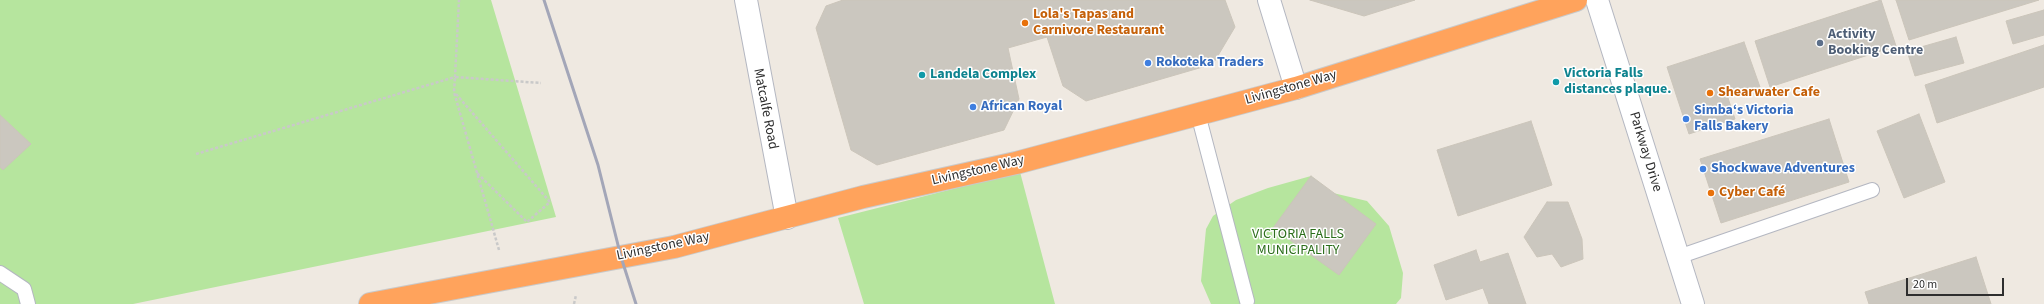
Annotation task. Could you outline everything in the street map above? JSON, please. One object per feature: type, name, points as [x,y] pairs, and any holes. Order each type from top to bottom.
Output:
[{"type":"highway","name":"Livingstone Way","points":[[370,304],[396,302],[508,278],[674,247],[863,197],[1016,163],[1296,88],[1576,0]]},
{"type":"street","name":"Matcalfe Road","points":[[746,0],[787,218]]},
{"type":"street","points":[[1269,0],[1296,88]]},
{"type":"street","name":"Parkway Drive","points":[[1598,0],[1693,304]]},
{"type":"lane","points":[[1198,114],[1247,301]]},
{"type":"lane","points":[[1678,257],[1872,190]]},
{"type":"lane","points":[[0,273],[24,289],[28,304]]},
{"type":"path","points":[[459,0],[454,92],[508,278]]},
{"type":"path","points":[[196,154],[455,77],[541,83]]},
{"type":"path","points":[[454,92],[550,202],[527,222],[476,172]]},
{"type":"green space","points":[[0,0],[491,0],[556,217],[133,304],[0,304]]},
{"type":"green space","points":[[1020,172],[1055,304],[864,304],[838,218]]},
{"type":"green space","name":"VICTORIA FALLS MUNICIPALITY","points":[[1311,176],[1333,193],[1367,201],[1389,226],[1403,273],[1401,298],[1396,304],[1211,304],[1201,281],[1206,229],[1213,216],[1236,200],[1268,188]]},
{"type":"building","name":"Landela Complex","points":[[843,0],[1225,0],[1235,27],[1213,64],[1086,101],[1063,86],[1047,37],[1008,48],[1019,99],[1004,130],[877,165],[851,150],[816,28],[826,6]]},
{"type":"building","points":[[1310,0],[1415,0],[1364,16]]},
{"type":"building","points":[[1881,0],[1896,46],[1770,87],[1755,41]]},
{"type":"building","points":[[1896,0],[2039,0],[1909,40]]},
{"type":"building","points":[[2044,10],[2044,35],[2013,44],[2006,21]]},
{"type":"building","points":[[1956,37],[1964,63],[1915,76],[1907,51]]},
{"type":"building","name":"Shearwater Cafe","points":[[1744,42],[1760,87],[1728,98],[1735,119],[1689,134],[1667,67]]},
{"type":"building","points":[[2044,45],[2044,87],[1937,123],[1925,85]]},
{"type":"building","points":[[1919,114],[1945,182],[1904,198],[1877,131]]},
{"type":"building","points":[[0,115],[31,144],[3,170],[0,167]]},
{"type":"building","points":[[1829,119],[1849,182],[1721,223],[1700,159]]},
{"type":"building","points":[[1531,121],[1552,185],[1458,216],[1437,150]]},
{"type":"building","points":[[1311,176],[1376,224],[1339,275],[1273,228]]},
{"type":"building","points":[[1547,202],[1568,202],[1582,239],[1583,259],[1561,267],[1552,254],[1537,257],[1524,237]]},
{"type":"building","points":[[1476,250],[1480,262],[1508,253],[1526,304],[1489,304],[1483,288],[1446,300],[1434,265]]},
{"type":"building","points":[[1976,257],[1991,304],[1869,304],[1865,292]]},
{"type":"railway","points":[[544,0],[598,165],[621,257],[636,304]]},
{"type":"place","name":"Lola's Tapas and Carnivore Restaurant","points":[[1025,23]]},
{"type":"place","name":"Activity Booking Centre","points":[[1820,43]]},
{"type":"place","name":"Rokoteka Traders","points":[[1148,63]]},
{"type":"place","name":"Landela Complex","points":[[922,75]]},
{"type":"place","name":"Victoria Falls distances plaque.","points":[[1556,82]]},
{"type":"place","name":"Shearwater Cafe","points":[[1710,93]]},
{"type":"place","name":"African Royal","points":[[973,107]]},
{"type":"place","name":"Simba‘s Victoria Falls Bakery","points":[[1686,119]]},
{"type":"place","name":"Shockwave Adventures","points":[[1703,169]]},
{"type":"place","name":"Cyber Café","points":[[1711,193]]}]
